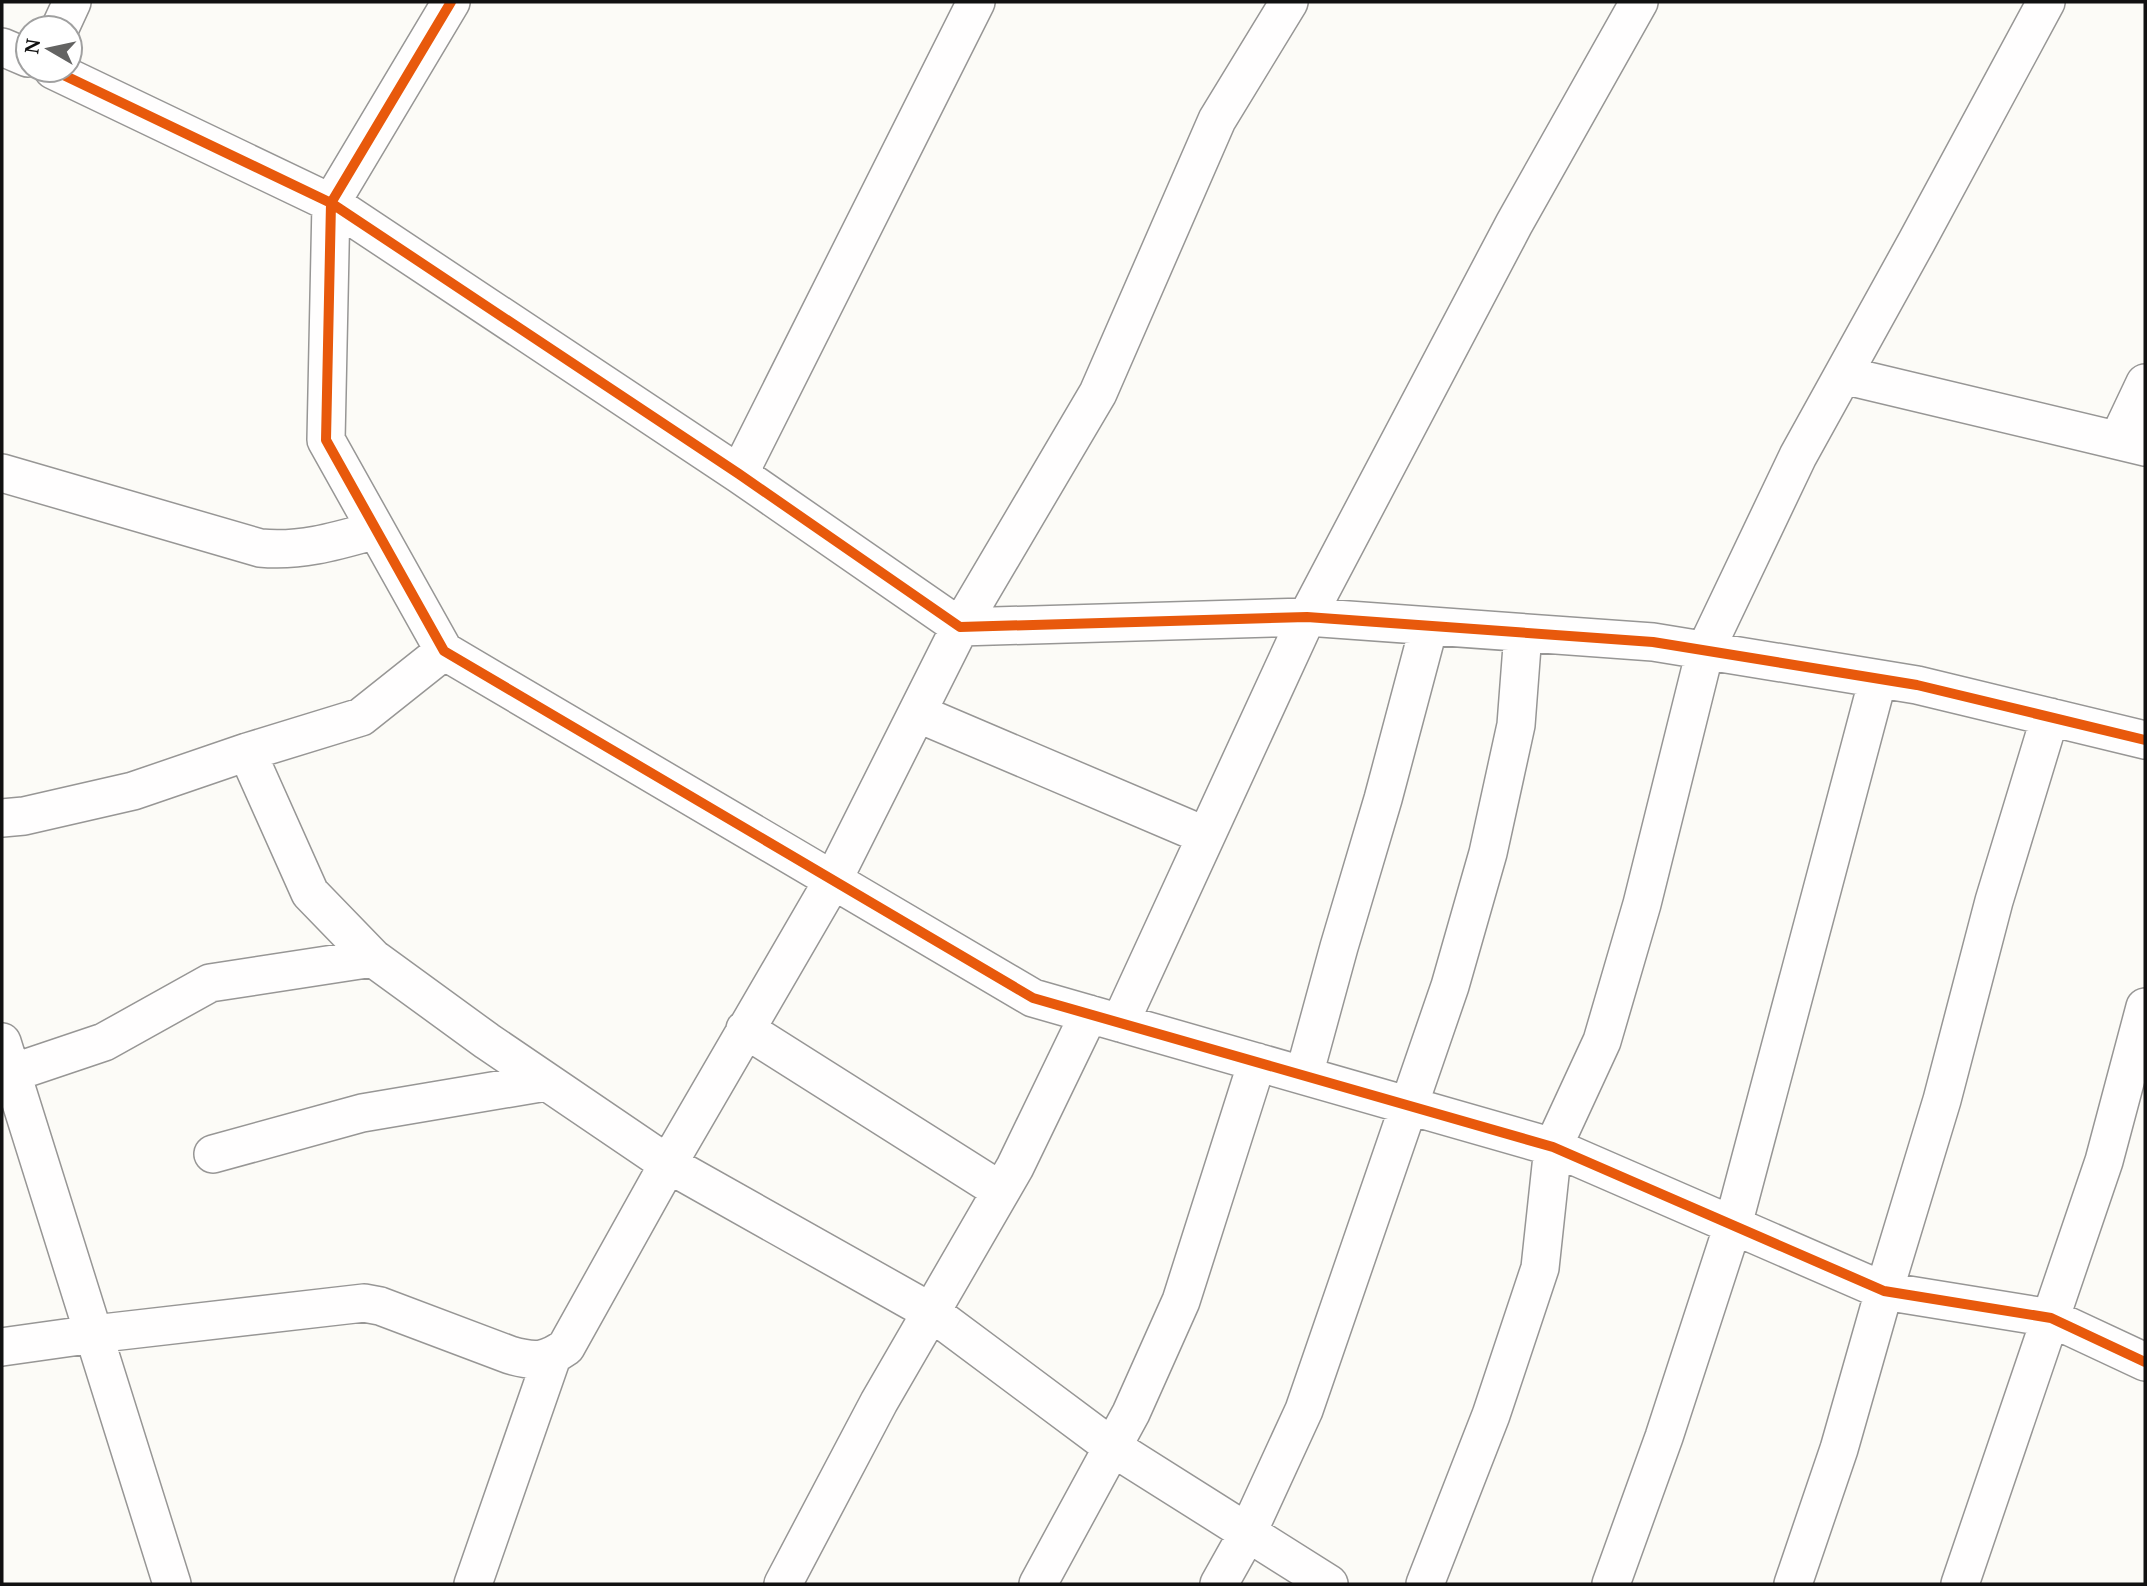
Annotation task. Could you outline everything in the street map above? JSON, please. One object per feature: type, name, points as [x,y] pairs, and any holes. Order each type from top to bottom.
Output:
[{"type":"street","points":[[451,2],[331,202],[326,440],[443,651],[1033,998],[1553,1147],[1884,1291],[2051,1318],[2145,1362]]},
{"type":"street","points":[[739,474],[976,2]]},
{"type":"street","points":[[2,1347],[364,1303],[380,1306],[526,1359],[541,1360],[552,1357],[566,1347],[745,1029],[833,880],[960,626],[1098,393],[1216,120],[1289,2]]},
{"type":"street","points":[[783,1584],[879,1402],[1001,1191],[1105,1019],[1206,836],[1307,617],[1514,224],[1639,2]]},
{"type":"street","points":[[1424,1584],[1491,1415],[1540,1268],[1553,1147],[1602,1041],[1642,904],[1705,651],[1798,456],[2046,2]]},
{"type":"street","points":[[82,84],[331,202],[739,474],[960,626],[1307,617],[1653,642],[1917,685],[2145,740]]},
{"type":"street","points":[[1843,375],[2132,444],[2145,383]]},
{"type":"street","points":[[2,473],[260,548],[311,548],[376,530]]},
{"type":"street","points":[[1304,1075],[1429,626]]},
{"type":"street","points":[[1219,1584],[1247,1534],[1304,1410],[1450,986],[1488,853],[1516,725],[1523,633]]},
{"type":"street","points":[[2,818],[24,816],[133,791],[361,717],[443,651]]},
{"type":"street","points":[[1611,1584],[1664,1437],[1733,1226],[1878,679]]},
{"type":"street","points":[[916,713],[1206,836]]},
{"type":"street","points":[[1793,1584],[1839,1449],[1942,1100],[1994,901],[2050,717]]},
{"type":"street","points":[[247,752],[310,893],[373,958],[546,1082],[668,1164],[931,1312],[1112,1447],[1329,1584]]},
{"type":"street","points":[[172,1584],[5,1057],[104,1042],[210,983],[373,958]]},
{"type":"street","points":[[1960,1584],[2104,1161],[2145,1007]]},
{"type":"street","points":[[745,1029],[1001,1191]]},
{"type":"street","points":[[1038,1584],[1131,1413],[1181,1301],[1257,1062]]},
{"type":"street","points":[[214,1154],[362,1113],[546,1082]]},
{"type":"street","points":[[473,1584],[552,1357]]},
{"type":"cycle path","points":[[451,2],[331,203],[326,440],[444,651],[1033,998],[1553,1147],[1884,1291],[2051,1318],[2145,1362]]},
{"type":"cycle path","points":[[82,84],[331,203],[739,474],[960,627],[1307,617],[1653,642],[1917,685],[2145,740]]}]
